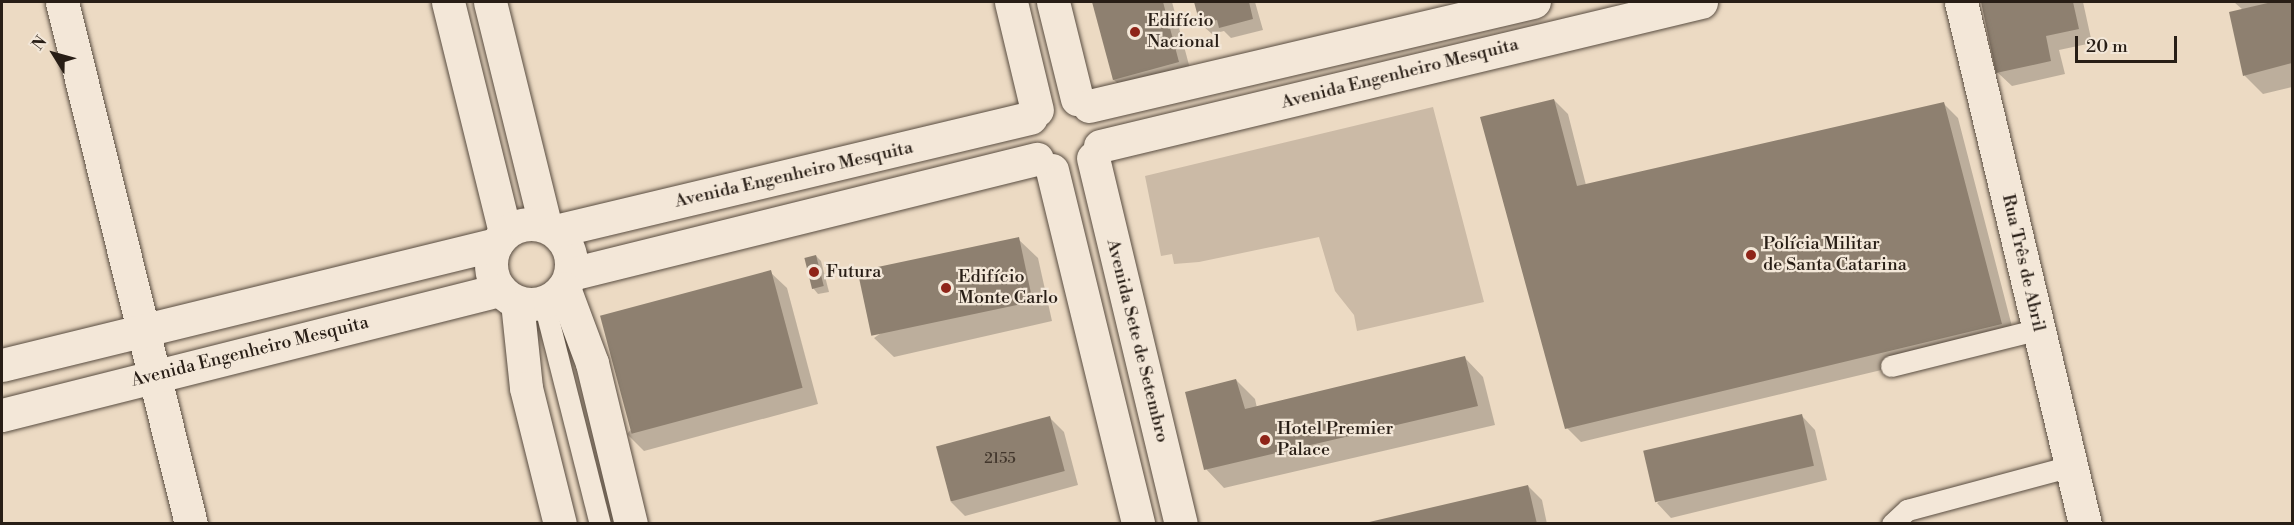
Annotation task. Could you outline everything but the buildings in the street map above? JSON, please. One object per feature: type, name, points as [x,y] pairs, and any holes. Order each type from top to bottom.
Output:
[{"type":"main road","points":[[62,2],[191,524]]},
{"type":"main road","points":[[448,2],[500,239],[491,268],[539,292],[592,363],[631,524]]},
{"type":"main road","points":[[490,2],[550,228],[570,250],[539,292],[526,388],[560,524]]},
{"type":"main road","points":[[1011,2],[1034,115],[1028,140],[1044,164],[1138,524]]},
{"type":"main road","points":[[1044,164],[1075,170],[1096,152],[1101,124],[1083,103],[1053,2]]},
{"type":"main road","points":[[1034,115],[1055,99],[1083,103],[1534,2]]},
{"type":"main road","name":"Avenida Engenheiro Mesquita","points":[[1096,152],[1701,2]]},
{"type":"main road","name":"Rua Três de Abril","points":[[1961,2],[2085,524]]},
{"type":"main road","name":"Avenida Engenheiro Mesquita","points":[[550,228],[808,172],[1034,115]]},
{"type":"main road","name":"Avenida Sete de Setembro","points":[[1096,152],[1181,524]]},
{"type":"main road","name":"Avenida Engenheiro Mesquita","points":[[2,415],[154,376],[539,292],[818,214],[1044,164]]},
{"type":"main road","points":[[808,172],[818,214]]},
{"type":"main road","points":[[2,364],[500,239],[517,226],[550,228]]},
{"type":"lane","points":[[539,292],[600,524]]},
{"type":"lane","points":[[1891,366],[2039,329]]},
{"type":"lane","points":[[1892,524],[1907,510],[2071,466]]},
{"type":"shaded area","points":[[1433,107],[1484,302],[1357,331],[1354,315],[1335,291],[1319,237],[1199,262],[1174,264],[1172,254],[1161,256],[1145,176]]},
{"type":"place","name":"Edifício Nacional","points":[[1135,32]]},
{"type":"place","name":"Polícia Militar de Santa Catarina","points":[[1751,255]]},
{"type":"place","name":"Futura","points":[[814,272]]},
{"type":"place","name":"Edifício Monte Carlo","points":[[946,288]]},
{"type":"place","name":"Hotel Premier Palace","points":[[1265,440]]}]
